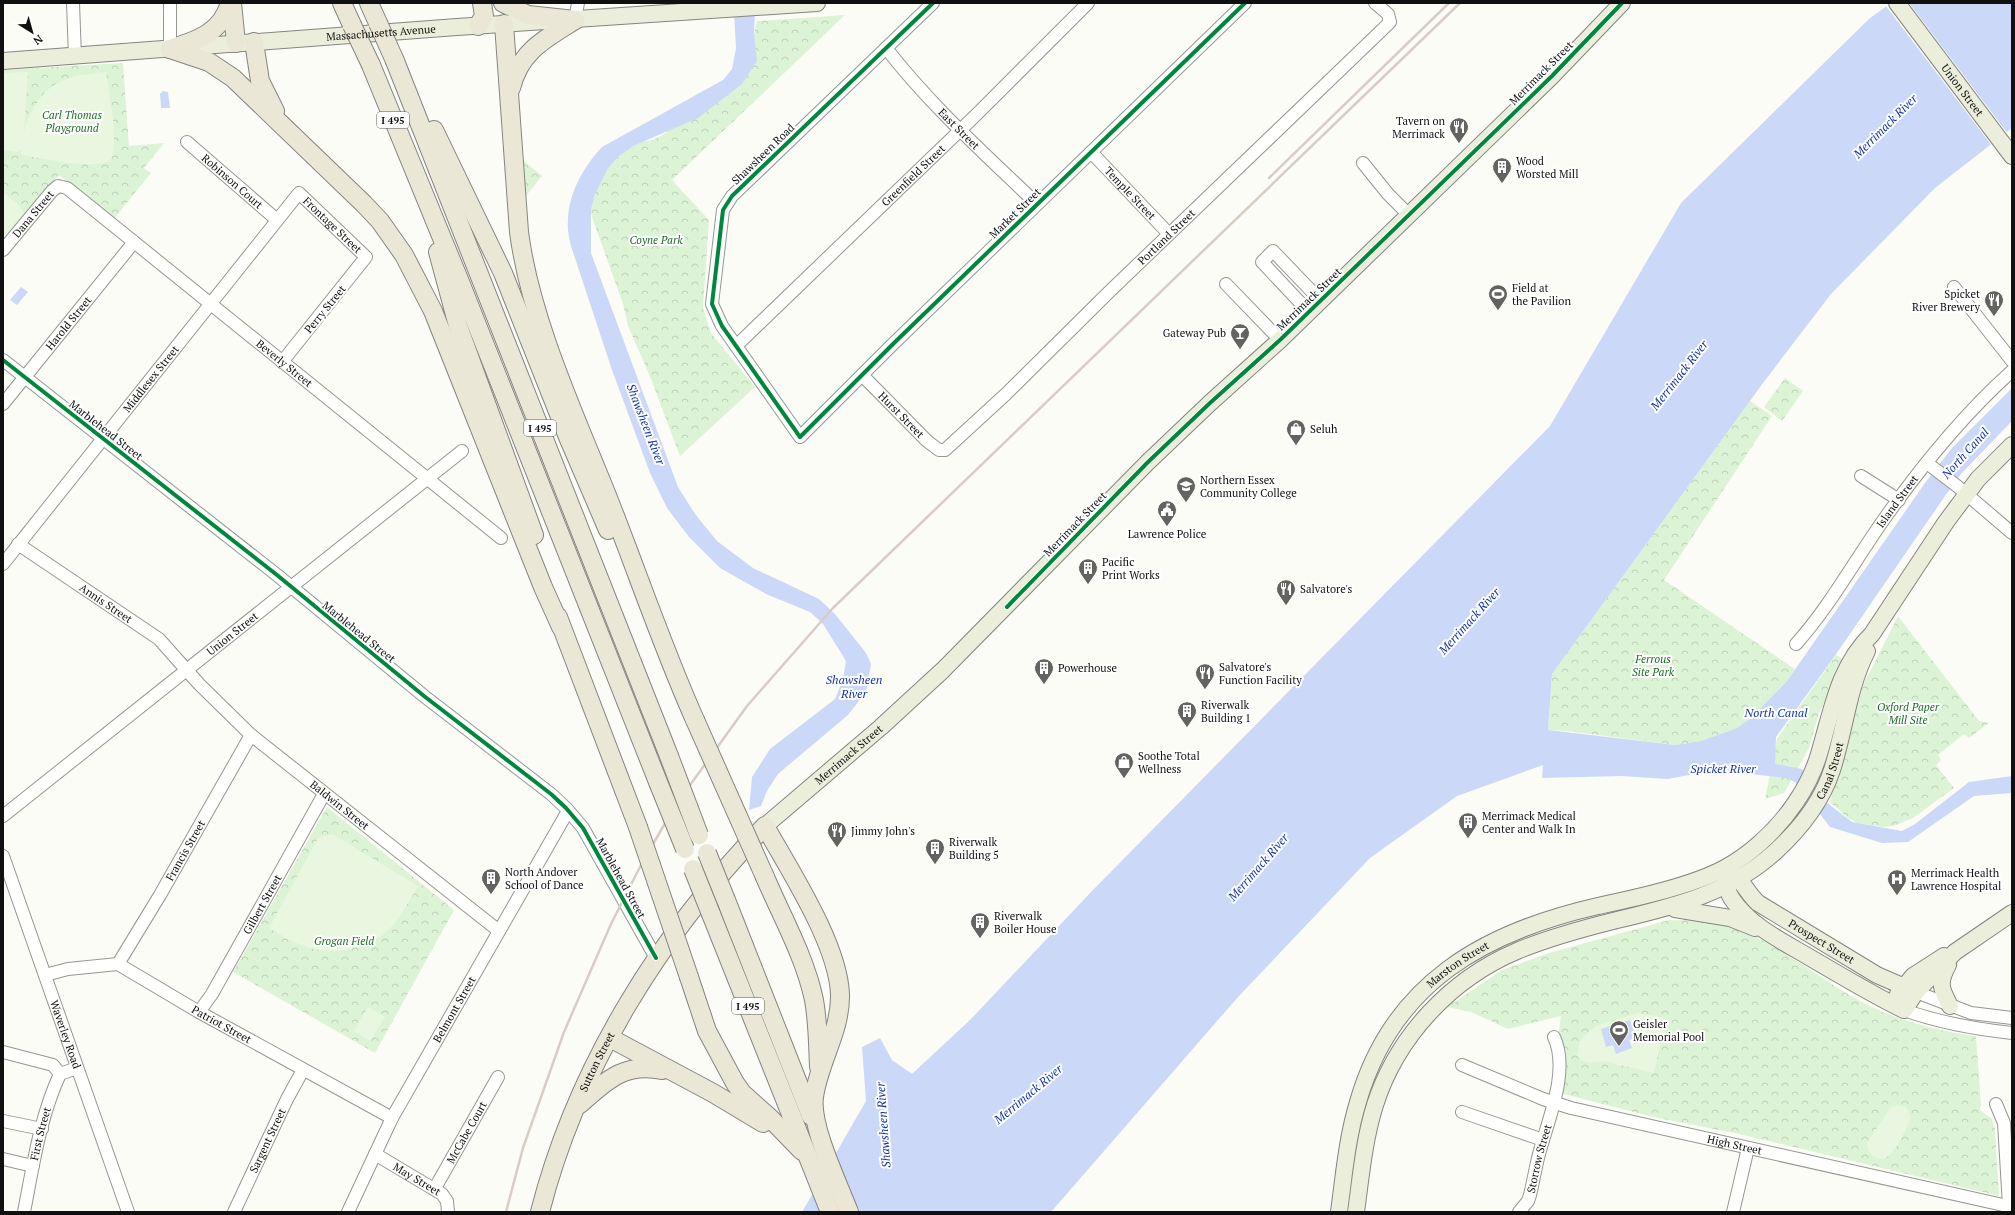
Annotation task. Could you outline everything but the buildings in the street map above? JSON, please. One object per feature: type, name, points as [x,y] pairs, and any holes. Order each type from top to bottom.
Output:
[{"type":"highway","points":[[170,49],[192,42],[212,32],[224,18],[231,3]]},
{"type":"highway","points":[[231,3],[236,43]]},
{"type":"highway","name":"I 495","points":[[342,3],[371,65],[461,284],[829,1212]]},
{"type":"highway","name":"I 495","points":[[369,3],[411,99],[699,835],[849,1212]]},
{"type":"highway","points":[[478,26],[484,16],[482,3]]},
{"type":"highway","points":[[503,3],[528,15],[577,11]]},
{"type":"highway","points":[[508,96],[515,72],[530,51],[577,11]]},
{"type":"highway","points":[[504,24],[519,232],[522,258],[529,285],[552,356],[656,628],[694,720],[765,877],[805,971],[811,988],[817,1019],[819,1076]]},
{"type":"highway","points":[[254,42],[260,81],[281,123]]},
{"type":"highway","points":[[170,49],[198,58],[218,67],[233,78],[281,123],[380,221],[412,268],[432,311],[561,627],[638,827],[707,1031],[735,1084],[742,1094],[770,1118],[784,1133],[795,1141],[805,1154],[829,1212]]},
{"type":"highway","points":[[411,99],[429,120],[491,247],[527,329],[593,498],[656,628]]},
{"type":"highway","points":[[416,174],[458,326],[532,528],[561,627]]},
{"type":"highway","points":[[765,826],[818,924],[832,957],[837,977],[840,994],[836,1032],[819,1076],[814,1098],[815,1117],[823,1146],[849,1212]]},
{"type":"highway","name":"Merrimack Street","points":[[682,925],[725,869],[765,826]]},
{"type":"highway","name":"Sutton Street","points":[[540,1212],[565,1130],[574,1108],[610,1038],[656,958],[682,925]]},
{"type":"highway","points":[[610,1038],[675,1072],[763,1124],[784,1133]]},
{"type":"highway","points":[[574,1108],[605,1082],[622,1072],[644,1067],[675,1072]]},
{"type":"main road","name":"Massachusetts Avenue","points":[[3,61],[504,24],[577,11],[732,9],[817,3]]},
{"type":"main road","name":"Merrimack Street","points":[[765,826],[881,727],[943,670],[1148,462],[1210,403],[1280,340],[1410,215],[1552,76],[1622,3]]},
{"type":"main road","name":"Union Street","points":[[1897,3],[2012,156]]},
{"type":"main road","name":"Canal Street","points":[[1726,868],[1760,843],[1787,814],[1813,770],[1840,682],[1859,647],[1872,634],[1962,490],[1978,479],[2012,445]]},
{"type":"main road","name":"Canal Street","points":[[1733,882],[1776,851],[1800,826],[1826,786],[1835,760],[1851,690],[1868,649],[1872,634]]},
{"type":"main road","name":"Prospect Street","points":[[1726,868],[1733,882],[1748,893],[1758,903],[1857,963],[1910,989]]},
{"type":"main road","name":"Marston Street","points":[[1339,1212],[1351,1128],[1358,1100],[1372,1064],[1384,1041],[1400,1018],[1417,996],[1435,980],[1467,955],[1493,940],[1540,922],[1703,878],[1726,868]]},
{"type":"main road","name":"Prospect Street","points":[[1733,882],[1731,898],[1745,915],[1771,935]]},
{"type":"main road","name":"Marston Street","points":[[1356,1212],[1367,1137],[1381,1088],[1397,1054],[1411,1034],[1453,990],[1484,968],[1517,951],[1590,927],[1667,908],[1696,899],[1733,882]]},
{"type":"main road","name":"Prospect Street","points":[[1667,908],[1730,918],[1771,935],[1898,1007]]},
{"type":"main road","points":[[1898,1007],[1910,989],[1955,952],[2012,913]]},
{"type":"main road","points":[[1950,1006],[1941,982],[1942,976],[1955,952]]},
{"type":"street","points":[[73,3],[75,56]]},
{"type":"street","points":[[170,3],[170,49]]},
{"type":"street","name":"Shawsheen Road","points":[[800,437],[715,314],[712,304],[722,210],[732,196],[933,3]]},
{"type":"street","name":"Greenfield Street","points":[[736,346],[961,129],[1088,3]]},
{"type":"street","name":"Market Street","points":[[800,437],[1037,204],[1245,3]]},
{"type":"street","name":"Portland Street","points":[[944,451],[1006,394],[1169,234],[1390,22],[1388,14],[1375,3]]},
{"type":"street","name":"East Street","points":[[886,48],[902,68],[961,129],[1037,204]]},
{"type":"street","name":"Robinson Court","points":[[187,142],[277,220]]},
{"type":"street","name":"Temple Street","points":[[1091,152],[1169,234]]},
{"type":"street","points":[[1363,163],[1388,194],[1410,215]]},
{"type":"street","name":"Dana Street","points":[[3,250],[52,191],[58,186],[67,188]]},
{"type":"street","name":"Beverly Street","points":[[67,188],[501,538]]},
{"type":"street","name":"Middlesex Street","points":[[3,564],[299,193]]},
{"type":"street","name":"Frontage Street","points":[[299,193],[366,256]]},
{"type":"street","name":"Harold Street","points":[[3,404],[134,242]]},
{"type":"street","points":[[1309,312],[1262,262],[1273,251],[1320,300]]},
{"type":"street","name":"Perry Street","points":[[282,362],[366,256]]},
{"type":"street","points":[[1226,284],[1280,340]]},
{"type":"street","points":[[1954,287],[2012,361]]},
{"type":"street","name":"Marblehead Street","points":[[3,360],[291,587],[424,696],[538,783],[568,811],[583,828],[595,847],[632,918],[656,958]]},
{"type":"street","name":"Island Street","points":[[1796,644],[1816,621],[1899,500],[1930,466],[1971,409],[2012,371]]},
{"type":"street","name":"Hurst Street","points":[[862,375],[927,441],[939,450],[944,451]]},
{"type":"street","name":"Union Street","points":[[3,816],[462,451]]},
{"type":"street","points":[[1930,466],[1962,490],[2012,533]]},
{"type":"street","points":[[1861,476],[1899,500]]},
{"type":"street","name":"Annis Street","points":[[18,544],[147,630],[168,648],[186,670]]},
{"type":"street","name":"Baldwin Street","points":[[186,670],[251,735],[499,931]]},
{"type":"street","name":"Francis Street","points":[[118,964],[160,895],[251,735]]},
{"type":"street","name":"Gilbert Street","points":[[199,1012],[212,994],[324,794]]},
{"type":"street","name":"Belmont Street","points":[[348,1212],[392,1118],[568,811]]},
{"type":"street","name":"Waverley Road","points":[[3,856],[128,1212]]},
{"type":"street","points":[[45,975],[68,969],[118,964]]},
{"type":"street","name":"Patriot Street","points":[[118,964],[199,1012],[392,1118]]},
{"type":"street","name":"Prospect Street","points":[[1910,989],[1971,1013],[2012,1018]]},
{"type":"street","name":"Prospect Street","points":[[1898,1007],[1926,1018],[1961,1026],[2012,1032]]},
{"type":"street","name":"Storrow Street","points":[[1521,1211],[1530,1195],[1543,1140],[1555,1104],[1560,1055],[1554,1037]]},
{"type":"street","points":[[3,1052],[53,1065],[60,1074],[77,1068]]},
{"type":"street","name":"High Street","points":[[1462,1065],[1555,1104],[2009,1208]]},
{"type":"street","name":"Sargent Street","points":[[234,1212],[284,1106],[304,1070]]},
{"type":"street","name":"First Street","points":[[24,1212],[42,1130],[60,1074]]},
{"type":"street","name":"McCabe Court","points":[[435,1188],[498,1077]]},
{"type":"street","points":[[1996,1104],[2004,1122],[2009,1163],[2009,1208]]},
{"type":"street","points":[[1462,1112],[1543,1140]]},
{"type":"street","points":[[3,1122],[42,1130]]},
{"type":"street","points":[[1733,1212],[1748,1148]]},
{"type":"street","name":"May Street","points":[[375,1154],[435,1188],[445,1197],[448,1212]]},
{"type":"street","points":[[3,1159],[33,1166]]},
{"type":"green space","name":"Coyne Park","points":[[845,15],[672,180],[709,220],[703,308],[711,333],[755,387],[680,456],[649,374],[628,326],[623,304],[592,217],[590,209],[604,160],[639,142],[653,140],[666,133],[749,57],[757,21]]},
{"type":"green space","name":"Carl Thomas Playground","points":[[123,63],[129,146],[164,143],[144,168],[151,173],[113,220],[59,175],[3,243],[3,70]]},
{"type":"green space","points":[[28,72],[24,130],[30,114],[37,102],[45,92],[54,85],[76,76],[106,72],[114,132],[113,154],[110,161],[78,164],[21,155],[21,150],[17,152],[3,150],[3,73]]},
{"type":"green space","points":[[523,160],[542,176],[526,196],[523,194]]},
{"type":"green space","points":[[3,192],[18,204],[24,213],[3,239]]},
{"type":"green space","points":[[1785,378],[1803,391],[1782,421],[1764,407]]},
{"type":"green space","name":"Ferrous Site Park","points":[[1750,401],[1772,416],[1664,580],[1795,669],[1787,681],[1750,719],[1737,728],[1701,741],[1675,745],[1567,731],[1548,730],[1552,674]]},
{"type":"green space","name":"Oxford Paper Mill Site","points":[[1898,616],[1979,721],[1989,723],[1969,738],[1964,734],[1938,755],[1941,760],[1936,765],[1954,788],[1913,818],[1894,826],[1882,827],[1858,823],[1848,818],[1830,802],[1864,683]]},
{"type":"green space","points":[[1836,655],[1845,661],[1819,713],[1809,748],[1784,793],[1765,799],[1777,739]]},
{"type":"green space","name":"Grogan Field","points":[[327,807],[454,910],[375,1053],[233,972]]},
{"type":"green space","points":[[332,834],[418,886],[400,916],[390,929],[382,935],[360,946],[335,951],[323,951],[312,949],[291,941],[269,928],[318,838]]},
{"type":"green space","points":[[1669,920],[1714,921],[1734,927],[1774,947],[1849,995],[1881,1011],[1921,1025],[1976,1036],[1981,1104],[1980,1110],[1992,1119],[1995,1129],[1999,1196],[1739,1134],[1653,1117],[1560,1093],[1565,1053],[1558,1037],[1561,1016],[1508,1029],[1471,1012],[1447,1007],[1502,970],[1549,953]]},
{"type":"green space","points":[[368,1007],[385,1017],[370,1041],[354,1031]]},
{"type":"green space","name":"Geisler Memorial Pool","points":[[1638,1013],[1666,1018],[1654,1073],[1603,1061],[1589,1063],[1583,1061],[1577,1055],[1581,1039],[1596,1026]]},
{"type":"green space","points":[[1898,1105],[1907,1109],[1910,1116],[1909,1123],[1896,1148],[1891,1154],[1886,1158],[1880,1159],[1874,1157],[1869,1151],[1867,1143],[1890,1108]]},
{"type":"water","points":[[1891,3],[2012,3],[2012,128],[1935,188],[1831,294],[1763,383],[1552,674],[1548,730],[1675,745],[1701,741],[1737,728],[1750,719],[1787,681],[1925,483],[1952,448],[2012,388],[2012,421],[1961,474],[1832,660],[1776,737],[1775,764],[1802,769],[1826,802],[1852,822],[1902,831],[1915,824],[1969,782],[2012,776],[2012,793],[1974,796],[1908,842],[1882,843],[1830,827],[1795,782],[1787,778],[1715,770],[1668,779],[1621,776],[1542,778],[1543,765],[1457,796],[1370,858],[1238,997],[1051,1212],[802,1212],[866,1101],[862,1047],[880,1038],[892,1060],[912,1074],[971,1019],[1091,892],[1550,426],[1681,203],[1870,18]]},
{"type":"water","name":"Shawsheen River","points":[[734,12],[755,12],[754,34],[757,61],[742,84],[698,118],[633,146],[619,156],[608,168],[595,194],[591,209],[591,253],[678,487],[695,514],[717,541],[753,568],[819,599],[835,614],[866,653],[871,664],[866,692],[848,715],[778,774],[767,791],[761,806],[749,810],[752,777],[770,749],[835,699],[843,679],[846,661],[823,624],[810,612],[766,594],[720,568],[689,537],[667,508],[650,473],[612,370],[570,243],[568,226],[571,201],[578,181],[589,163],[602,147],[723,80],[732,69],[736,48]]},
{"type":"water","points":[[162,91],[168,92],[170,108],[161,108],[160,93],[162,93]]},
{"type":"water","points":[[21,287],[28,292],[17,305],[10,300]]},
{"type":"water","points":[[1630,1020],[1636,1038],[1629,1040],[1632,1048],[1616,1054],[1613,1045],[1606,1047],[1601,1029]]},
{"type":"pier","points":[[1888,3],[1909,3],[2008,134],[1992,146],[1885,5]]},
{"type":"railway","points":[[1269,178],[1449,3]]},
{"type":"railway","points":[[506,1212],[523,1148],[564,1032],[611,924],[642,863],[675,806],[747,706],[833,608],[1460,3]]},
{"type":"cycle path","points":[[933,3],[732,196],[723,210],[712,304],[722,326],[800,437],[893,344],[1245,3]]},
{"type":"cycle path","points":[[1007,607],[1148,462],[1210,403],[1280,340],[1552,76],[1622,3]]},
{"type":"cycle path","points":[[3,360],[277,575],[424,696],[551,794],[566,808],[583,828],[656,958]]},
{"type":"place","name":"Tavern on Merrimack","points":[[1459,144]]},
{"type":"place","name":"Wood Worsted Mill","points":[[1502,184]]},
{"type":"place","name":"Field at the Pavilion","points":[[1498,311]]},
{"type":"place","name":"Spicket River Brewery","points":[[1994,317]]},
{"type":"place","name":"Gateway Pub","points":[[1240,350]]},
{"type":"place","name":"Seluh","points":[[1296,446]]},
{"type":"place","name":"Northern Essex Community College","points":[[1186,503]]},
{"type":"place","name":"Lawrence Police","points":[[1167,527]]},
{"type":"place","name":"Pacific Print Works","points":[[1088,585]]},
{"type":"place","name":"Salvatore's","points":[[1286,606]]},
{"type":"place","name":"Powerhouse","points":[[1044,685]]},
{"type":"place","name":"Salvatore's Function Facility","points":[[1205,690]]},
{"type":"place","name":"Riverwalk Building 1","points":[[1187,728]]},
{"type":"place","name":"Soothe Total Wellness","points":[[1124,779]]},
{"type":"place","name":"Merrimack Medical Center and Walk In","points":[[1468,839]]},
{"type":"place","name":"Jimmy John's","points":[[837,848]]},
{"type":"place","name":"Riverwalk Building 5","points":[[935,865]]},
{"type":"place","name":"North Andover School of Dance","points":[[491,895]]},
{"type":"place","name":"Merrimack Health Lawrence Hospital","points":[[1897,896]]},
{"type":"place","name":"Riverwalk Boiler House","points":[[980,939]]},
{"type":"place","name":"Geisler Memorial Pool","points":[[1619,1047]]},
{"type":"water label","name":"Merrimack River","points":[[1885,126]]},
{"type":"water label","name":"Merrimack River","points":[[1679,375]]},
{"type":"water label","name":"North Canal","points":[[1965,453]]},
{"type":"water label","name":"Merrimack River","points":[[1469,621]]},
{"type":"water label","name":"North Canal","points":[[1776,712]]},
{"type":"water label","name":"Spicket River","points":[[1723,768]]},
{"type":"water label","name":"Merrimack River","points":[[1258,867]]},
{"type":"water label","name":"Merrimack River","points":[[1028,1094]]}]
